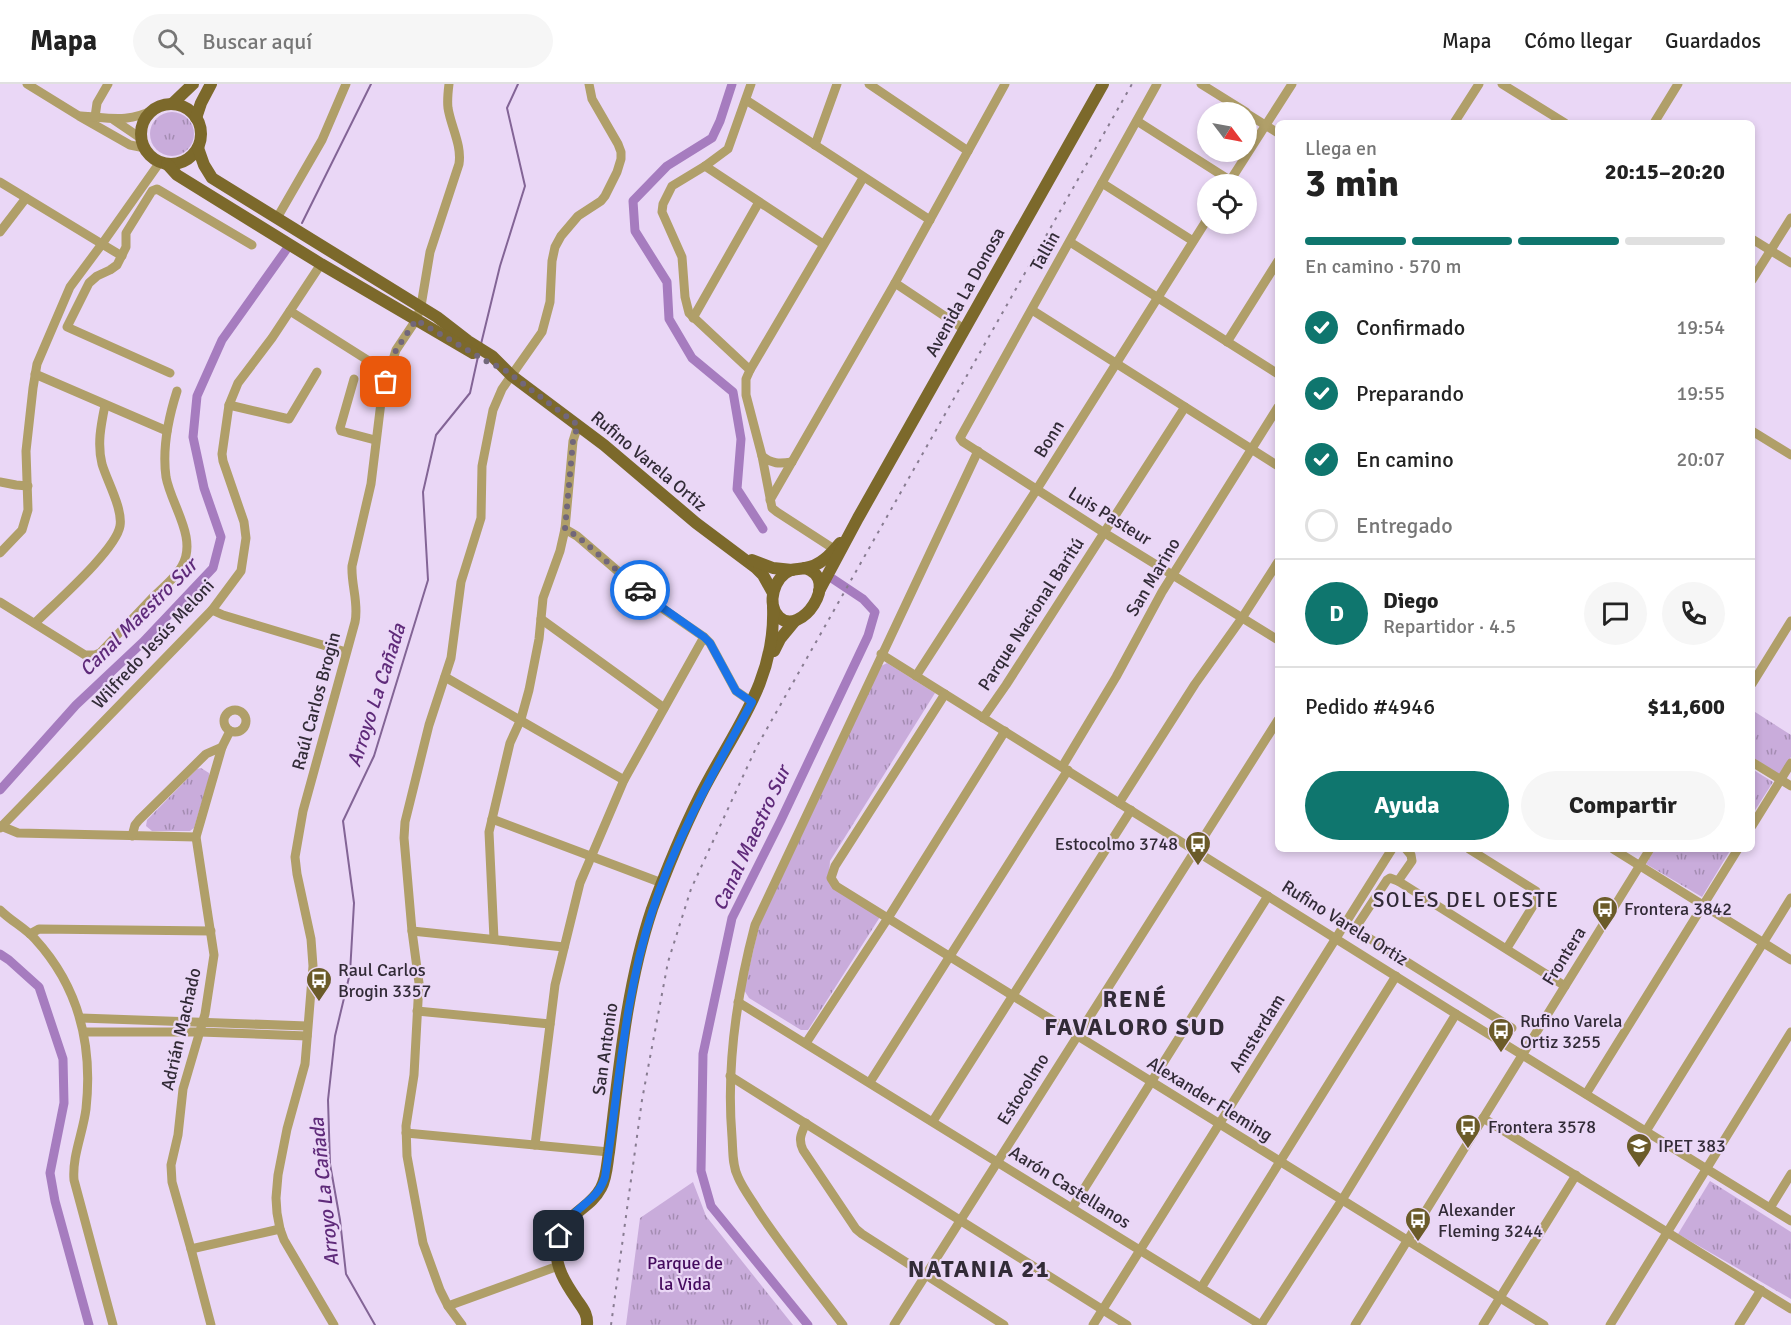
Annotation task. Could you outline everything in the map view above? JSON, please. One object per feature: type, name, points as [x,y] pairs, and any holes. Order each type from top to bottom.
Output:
[{"type":"main road","points":[[193,84],[172,104],[149,114],[144,122],[143,143],[151,156],[164,163],[177,175],[321,264],[416,320],[467,344]]},
{"type":"main road","points":[[196,118],[211,84]]},
{"type":"main road","name":"Avenida La Donosa","points":[[819,591],[1103,84]]},
{"type":"main road","points":[[172,104],[186,108],[196,118],[201,132],[198,148],[204,165],[212,177],[421,306],[467,344]]},
{"type":"main road","points":[[164,163],[182,162],[198,148]]},
{"type":"main road","name":"Rufino Varela Ortiz","points":[[467,344],[578,425],[696,523],[742,556],[763,575],[773,593]]},
{"type":"main road","name":"Avenida La Donosa","points":[[799,569],[813,567],[821,562],[858,518]]},
{"type":"main road","name":"Rufino Varela Ortiz","points":[[742,556],[773,568],[799,569]]},
{"type":"main road","points":[[799,569],[813,571],[819,577],[819,591],[808,612],[802,618],[794,622],[783,621],[777,616],[773,607],[773,593],[783,576],[799,569]]},
{"type":"main road","name":"San Antonio","points":[[768,663],[773,631],[773,607]]},
{"type":"main road","name":"San Antonio","points":[[558,1266],[559,1236],[569,1219],[602,1187],[630,998],[643,942],[662,884],[700,796],[752,702],[780,639],[794,622]]},
{"type":"main road","points":[[558,1266],[587,1315],[587,1325]]},
{"type":"main road","points":[[578,1301],[580,1325]]},
{"type":"street","points":[[27,84],[130,145],[143,143]]},
{"type":"street","points":[[95,117],[97,103],[108,84]]},
{"type":"street","name":"Raúl Carlos Brogin","points":[[333,1325],[284,1240],[280,1229],[276,1198],[287,1129],[305,1064],[313,966],[313,952],[295,857],[303,811],[357,614],[352,566],[370,484],[382,394],[396,350],[416,320],[421,306],[430,252],[459,164],[460,156],[448,110],[449,84]]},
{"type":"street","points":[[462,1325],[448,1306],[433,1274],[423,1243],[407,1156],[406,1133],[414,1075],[418,971],[412,931],[404,837],[405,822],[429,725],[446,677],[453,648],[460,582],[481,518],[482,466],[493,410],[508,373],[542,332],[550,302],[555,247],[578,216],[601,201],[618,172],[621,152],[592,99],[589,84]]},
{"type":"street","points":[[750,370],[693,318],[687,306],[682,257],[663,212],[663,204],[672,186],[728,149],[752,84]]},
{"type":"street","points":[[815,145],[837,84]]},
{"type":"street","points":[[869,84],[968,151]]},
{"type":"street","points":[[770,500],[895,283],[1005,84]]},
{"type":"street","name":"Tallin","points":[[962,434],[1157,84]]},
{"type":"street","points":[[1201,84],[1229,102]]},
{"type":"street","points":[[1236,174],[1292,84]]},
{"type":"street","points":[[1456,120],[1479,84]]},
{"type":"street","points":[[1502,84],[1560,120]]},
{"type":"street","points":[[1656,120],[1678,84]]},
{"type":"street","points":[[277,218],[321,140],[342,86]]},
{"type":"street","points":[[746,100],[930,220]]},
{"type":"street","points":[[79,116],[133,118],[156,109]]},
{"type":"street","points":[[112,119],[143,143]]},
{"type":"street","points":[[1257,120],[1275,131]]},
{"type":"street","points":[[1137,121],[1216,174]]},
{"type":"street","points":[[0,553],[14,540],[26,519],[29,498],[26,451],[35,374],[41,352],[74,281],[164,163]]},
{"type":"street","points":[[705,166],[823,244]]},
{"type":"street","points":[[834,549],[772,508],[745,387],[750,370],[863,178]]},
{"type":"street","points":[[0,182],[122,256]]},
{"type":"street","points":[[1102,183],[1193,241]]},
{"type":"street","points":[[170,373],[67,327],[85,288],[92,279],[115,267],[126,247],[126,233],[152,191],[157,189],[252,245]]},
{"type":"street","points":[[0,232],[26,198]]},
{"type":"street","points":[[693,318],[759,202]]},
{"type":"street","points":[[1755,275],[1791,218]]},
{"type":"street","name":"Bonn","points":[[916,676],[1198,234]]},
{"type":"street","points":[[1755,241],[1791,263]]},
{"type":"street","points":[[1070,242],[1275,372]]},
{"type":"street","name":"Wilfredo Jesús Meloni","points":[[0,827],[212,610],[241,571],[246,538],[244,522],[223,461],[222,444],[229,405],[238,383],[272,338],[321,264]]},
{"type":"street","points":[[1227,342],[1275,266]]},
{"type":"street","points":[[895,283],[964,329]]},
{"type":"street","points":[[1032,310],[1275,464]]},
{"type":"street","points":[[290,311],[380,368],[389,370]]},
{"type":"street","points":[[229,405],[290,419],[317,372]]},
{"type":"street","points":[[35,374],[167,431]]},
{"type":"street","points":[[354,379],[341,431],[375,440]]},
{"type":"street","points":[[0,602],[85,655],[95,655],[100,653],[178,573],[186,556],[187,545],[167,480],[165,465],[167,431],[177,391]]},
{"type":"street","points":[[35,623],[106,552],[121,525],[100,453],[100,427],[105,405]]},
{"type":"street","name":"Parque Nacional Baritú","points":[[983,718],[1185,407]]},
{"type":"street","name":"San Marino","points":[[870,1082],[950,957],[1065,769],[1173,574],[1275,411]]},
{"type":"street","points":[[494,939],[489,842],[492,819],[510,743],[521,719],[535,663],[543,598],[565,529],[573,441],[578,425]]},
{"type":"street","points":[[1755,433],[1791,455]]},
{"type":"street","name":"Luis Pasteur","points":[[962,434],[960,438],[963,442],[1275,638]]},
{"type":"street","points":[[843,1325],[774,1235],[737,1176],[729,1112],[730,1076],[738,1002],[755,925],[978,451]]},
{"type":"street","points":[[762,456],[772,463],[792,462]]},
{"type":"street","points":[[0,482],[28,486]]},
{"type":"street","points":[[565,529],[577,536],[656,603],[704,637],[710,643],[736,691],[752,702]]},
{"type":"street","points":[[1119,803],[1275,567]]},
{"type":"street","points":[[212,610],[346,652]]},
{"type":"street","points":[[541,619],[664,708]]},
{"type":"street","points":[[1755,679],[1791,621]]},
{"type":"street","points":[[535,1144],[555,985],[580,884],[624,780],[704,637]]},
{"type":"street","name":"Rufino Varela Ortiz","points":[[881,654],[1791,1221]]},
{"type":"street","points":[[446,677],[624,780]]},
{"type":"street","name":"Alexander Fleming","points":[[945,694],[835,866],[831,878],[836,886],[1544,1325]]},
{"type":"street","name":"Estocolmo","points":[[894,1325],[1275,725]]},
{"type":"street","name":"Adrián Machado","points":[[211,1325],[172,1182],[171,1165],[178,1135],[183,1089],[201,1027],[214,956],[196,837],[222,747],[230,731]]},
{"type":"street","points":[[806,1043],[888,918],[1005,731]]},
{"type":"street","points":[[132,836],[139,820],[206,754],[222,747]]},
{"type":"street","points":[[1755,821],[1791,763]]},
{"type":"street","points":[[1755,764],[1791,786]]},
{"type":"street","points":[[933,1121],[1131,810]]},
{"type":"street","points":[[492,819],[662,884]]},
{"type":"street","points":[[0,827],[18,833],[196,837]]},
{"type":"street","name":"Amsterdam","points":[[1093,1325],[1390,852]]},
{"type":"street","points":[[1398,881],[1412,861],[1408,852]]},
{"type":"street","points":[[1474,852],[1538,894],[1538,898],[1507,948]]},
{"type":"street","points":[[1618,852],[1791,960]]},
{"type":"street","name":"Frontera","points":[[1355,1325],[1648,852]]},
{"type":"street","points":[[1586,1094],[1736,852]]},
{"type":"street","points":[[1512,1028],[1360,933],[1359,924],[1387,880],[1390,878],[1398,881],[1565,986]]},
{"type":"street","points":[[1072,1208],[1268,896]]},
{"type":"street","points":[[1646,1131],[1791,898]]},
{"type":"street","points":[[0,910],[30,934],[57,966],[81,1018],[88,1074],[86,1110],[74,1162],[74,1180],[113,1325]]},
{"type":"street","points":[[30,934],[39,929],[211,931]]},
{"type":"street","points":[[412,931],[564,947]]},
{"type":"street","points":[[1201,1288],[1396,976]]},
{"type":"street","name":"Aarón Castellanos","points":[[738,1002],[1261,1325]]},
{"type":"street","points":[[417,1011],[550,1024]]},
{"type":"street","points":[[1261,1325],[1342,1200],[1456,1014]]},
{"type":"street","points":[[81,1018],[307,1036]]},
{"type":"street","points":[[84,1032],[201,1027],[307,1026]]},
{"type":"street","points":[[1610,1325],[1791,1032]]},
{"type":"street","points":[[730,1076],[1127,1325]]},
{"type":"street","points":[[1483,1118],[1791,1309]]},
{"type":"street","points":[[806,1123],[799,1142],[856,1229],[1004,1325]]},
{"type":"street","points":[[406,1133],[609,1152]]},
{"type":"street","points":[[1770,1208],[1791,1174]]},
{"type":"street","points":[[1483,1325],[1576,1175]]},
{"type":"street","points":[[191,1249],[280,1229]]},
{"type":"street","points":[[448,1306],[558,1266]]},
{"type":"street","points":[[1739,1325],[1761,1290]]},
{"type":"green space","points":[[172,112],[181,113],[188,118],[193,125],[193,143],[188,150],[181,155],[172,156],[163,155],[156,150],[151,143],[150,134],[151,125],[156,118],[163,113]]},
{"type":"green space","points":[[887,663],[935,693],[830,861],[829,875],[880,917],[808,1030],[801,1030],[749,998],[744,990],[759,926],[881,666]]},
{"type":"green space","points":[[1755,712],[1791,735],[1791,757],[1780,775],[1755,759]]},
{"type":"green space","points":[[201,768],[209,773],[209,778],[194,828],[190,831],[152,831],[146,826],[147,820],[197,769]]},
{"type":"green space","points":[[1755,771],[1773,782],[1755,810]]},
{"type":"green space","points":[[1653,852],[1729,852],[1702,897],[1646,864]]},
{"type":"green space","points":[[1710,1181],[1791,1232],[1791,1299],[1678,1234]]},
{"type":"green space","name":"Parque de la Vida","points":[[693,1182],[706,1216],[793,1325],[626,1325],[640,1218]]},
{"type":"waterway","name":"Canal Maestro Sur","points":[[302,223],[371,84]]},
{"type":"waterway","name":"Arroyo La Cañada","points":[[481,344],[500,266],[525,186],[507,108],[518,84]]},
{"type":"waterway","name":"Canal Maestro Sur","points":[[732,84],[712,138],[667,166],[633,201],[635,231],[667,282],[669,319],[692,358],[733,392],[741,439],[737,489],[763,529]]},
{"type":"waterway","name":"Canal Maestro Sur","points":[[0,790],[76,705],[143,642],[213,568],[221,537],[204,488],[193,437],[197,396],[222,340],[286,250]]},
{"type":"waterway","name":"Arroyo La Cañada","points":[[375,1325],[346,1274],[340,1220],[330,1164],[328,1100],[335,1036],[350,973],[354,903],[343,821],[374,756],[428,580],[423,492],[436,435],[470,393],[479,352]]},
{"type":"waterway","name":"Canal Maestro Sur","points":[[808,1325],[711,1206],[701,1171],[703,1054],[732,918],[868,636],[875,612],[863,599],[833,579]]},
{"type":"waterway","name":"Canal Maestro Sur","points":[[0,954],[39,987],[63,1059],[64,1103],[50,1173],[55,1201],[89,1325]]},
{"type":"railway","points":[[611,1325],[642,1100],[668,962],[691,889],[756,748],[1132,84]]},
{"type":"way so far","points":[[386,382],[396,350],[416,320],[505,370],[578,425],[573,441],[565,529],[577,536],[640,590]]},
{"type":"place","name":"Estocolmo 3748","points":[[1198,867]]},
{"type":"place","name":"Frontera 3842","points":[[1605,932]]},
{"type":"place","name":"Raul Carlos Brogin 3357","points":[[319,1003]]},
{"type":"place","name":"Rufino Varela Ortiz 3255","points":[[1501,1054]]},
{"type":"place","name":"Frontera 3578","points":[[1468,1150]]},
{"type":"place","name":"IPET 383","points":[[1639,1169]]},
{"type":"place","name":"Alexander Fleming 3244","points":[[1418,1243]]},
{"type":"district","name":"SOLES DEL OESTE","points":[[1466,900]]},
{"type":"district","name":"RENÉ FAVALORO SUD","points":[[1135,1013]]},
{"type":"district","name":"NATANIA 21","points":[[979,1269]]},
{"type":"route","points":[[559,1236],[569,1219],[602,1187],[630,998],[652,911],[700,796],[752,702],[736,691],[710,643],[704,637],[640,590]]}]
